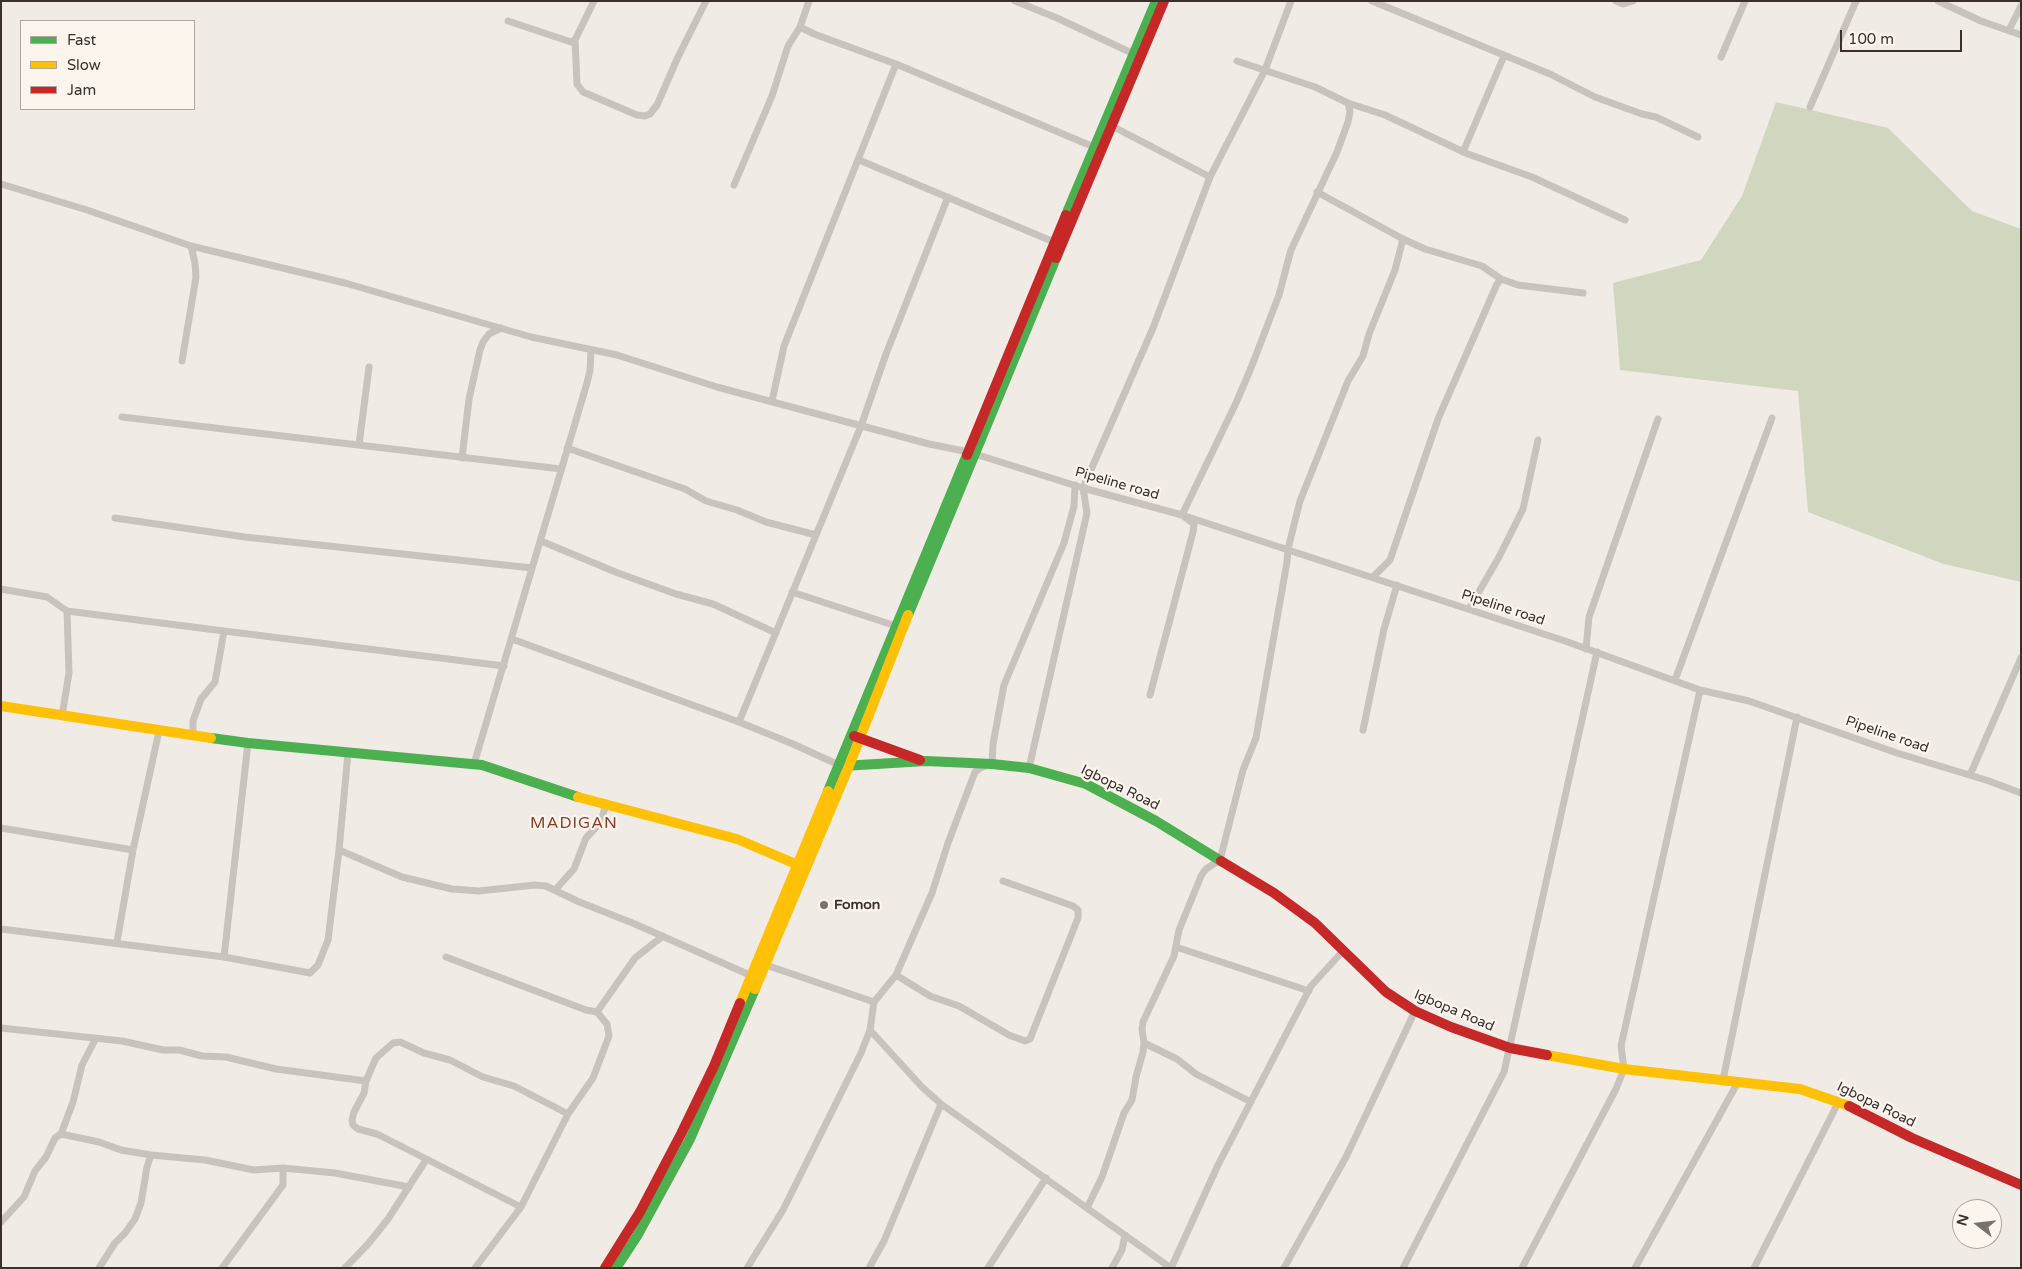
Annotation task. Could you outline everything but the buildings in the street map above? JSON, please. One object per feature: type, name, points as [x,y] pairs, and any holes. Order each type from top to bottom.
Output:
[{"type":"main road","points":[[616,1268],[637,1236],[690,1139],[722,1070],[766,965],[844,766],[896,626],[972,453],[1054,242],[1156,1]]},
{"type":"main road","points":[[855,737],[972,453],[1164,1]]},
{"type":"main road","points":[[1,706],[248,743],[474,764],[494,768],[553,790],[737,839],[798,865]]},
{"type":"main road","points":[[855,737],[926,761]]},
{"type":"main road","points":[[844,766],[926,761]]},
{"type":"main road","name":"Igbopa Road","points":[[926,761],[1029,768],[1086,784],[1156,821],[1274,893],[1315,923],[1386,992],[1415,1011],[1468,1035],[1510,1048],[1624,1069],[1800,1089],[1839,1102],[1912,1138],[2021,1185]]},
{"type":"main road","points":[[605,1268],[629,1231],[681,1134],[714,1066],[798,865],[844,766]]},
{"type":"street","points":[[594,1],[575,40],[577,84],[582,92],[637,115],[645,116],[650,114],[657,105],[706,1]]},
{"type":"street","points":[[734,185],[772,96],[788,46],[800,27],[809,1]]},
{"type":"street","points":[[1015,1],[1057,18],[1134,54]]},
{"type":"street","points":[[1029,768],[1087,513],[1084,488],[1153,328],[1210,177],[1264,70],[1290,1]]},
{"type":"street","points":[[1372,1],[1550,74],[1595,97],[1656,118],[1698,137]]},
{"type":"street","points":[[1616,1],[1623,4],[1633,1]]},
{"type":"street","points":[[1721,57],[1745,1]]},
{"type":"street","points":[[1810,107],[1856,1]]},
{"type":"street","points":[[1938,1],[1959,12],[2021,35]]},
{"type":"street","points":[[2008,30],[2021,6]]},
{"type":"street","points":[[508,21],[562,40],[571,42],[575,40]]},
{"type":"street","points":[[800,27],[839,44],[896,64],[1094,146]]},
{"type":"street","points":[[1463,152],[1504,56]]},
{"type":"street","points":[[1238,61],[1315,87],[1348,103],[1385,115],[1463,152],[1532,177],[1625,220]]},
{"type":"street","points":[[772,401],[784,346],[896,64]]},
{"type":"street","points":[[1150,695],[1193,532],[1194,524],[1182,515],[1251,368],[1278,295],[1291,250],[1348,122],[1348,103]]},
{"type":"street","points":[[1112,126],[1210,177]]},
{"type":"street","points":[[859,160],[1054,242]]},
{"type":"street","name":"Pipeline road","points":[[1,184],[87,210],[191,246],[344,283],[531,337],[617,355],[717,387],[929,444],[972,453],[1084,488],[1182,515],[1586,648],[1700,690],[1749,701],[1896,753],[1970,775],[2021,793]]},
{"type":"street","points":[[1317,192],[1403,239],[1425,249],[1482,266],[1501,279],[1518,285],[1583,293]]},
{"type":"street","points":[[739,722],[861,426],[886,354],[948,197]]},
{"type":"street","points":[[1087,1208],[1102,1177],[1124,1113],[1132,1100],[1134,1082],[1144,1043],[1143,1022],[1157,995],[1176,947],[1179,930],[1201,876],[1206,869],[1220,860],[1242,770],[1256,738],[1288,562],[1288,549],[1300,500],[1348,381],[1362,356],[1395,270],[1403,239]]},
{"type":"street","points":[[182,360],[196,277],[191,246]]},
{"type":"street","points":[[1373,577],[1390,560],[1438,419],[1497,284],[1501,279]]},
{"type":"street","points":[[462,458],[469,399],[480,350],[489,334],[501,328]]},
{"type":"street","points":[[474,764],[590,370],[591,351]]},
{"type":"street","points":[[359,445],[369,367]]},
{"type":"street","points":[[122,417],[561,469]]},
{"type":"street","points":[[1675,680],[1772,418]]},
{"type":"street","points":[[1586,648],[1589,617],[1658,419]]},
{"type":"street","points":[[1469,610],[1523,509],[1538,440]]},
{"type":"street","points":[[567,448],[685,489],[706,501],[737,510],[766,522],[816,535]]},
{"type":"street","points":[[747,1268],[783,1210],[861,1053],[870,1030],[874,1002],[896,975],[932,893],[948,842],[975,772],[992,764],[993,744],[1004,685],[1064,543],[1074,506],[1075,485]]},
{"type":"street","points":[[115,518],[245,537],[532,568]]},
{"type":"street","points":[[541,541],[618,573],[676,594],[713,604],[776,633]]},
{"type":"street","points":[[1363,730],[1384,629],[1397,585]]},
{"type":"street","points":[[1,589],[47,597],[66,611],[122,620],[504,666]]},
{"type":"street","points":[[792,592],[896,626]]},
{"type":"street","points":[[62,716],[69,673],[66,611]]},
{"type":"street","points":[[193,736],[193,721],[202,699],[215,682],[224,631]]},
{"type":"street","points":[[512,639],[739,722],[844,766]]},
{"type":"street","points":[[1403,1268],[1504,1072],[1597,652]]},
{"type":"street","points":[[1970,775],[2021,658]]},
{"type":"street","points":[[1522,1268],[1616,1089],[1624,1069],[1622,1046],[1700,690]]},
{"type":"street","points":[[1723,1080],[1797,717]]},
{"type":"street","points":[[117,942],[133,850],[159,731]]},
{"type":"street","points":[[224,956],[248,743]]},
{"type":"street","points":[[1,929],[224,956],[299,972],[310,973],[314,971],[328,940],[348,753]]},
{"type":"street","points":[[556,889],[574,869],[586,838],[600,823],[606,805]]},
{"type":"street","points":[[1,828],[133,850]]},
{"type":"street","points":[[339,850],[402,877],[452,889],[479,891],[534,885],[556,889],[577,901],[663,936],[752,976]]},
{"type":"street","points":[[896,975],[930,996],[959,1006],[1009,1035],[1025,1041],[1030,1039],[1078,918],[1078,910],[1073,906],[1003,881]]},
{"type":"street","points":[[597,1012],[635,958],[663,936]]},
{"type":"street","points":[[1176,947],[1309,991]]},
{"type":"street","points":[[870,1030],[922,1087],[941,1104],[1171,1268],[1218,1164],[1309,991],[1344,951]]},
{"type":"street","points":[[446,956],[586,1010],[597,1012],[607,1024],[609,1036],[593,1078],[568,1114],[521,1207],[480,1266]]},
{"type":"street","points":[[766,965],[874,1002]]},
{"type":"street","points":[[1284,1268],[1346,1157],[1415,1011]]},
{"type":"street","points":[[1,1028],[137,1044],[162,1050],[179,1050],[202,1056],[226,1057],[276,1069],[366,1081]]},
{"type":"street","points":[[1,1222],[24,1197],[34,1171],[46,1157],[55,1138],[61,1134],[73,1102],[82,1065],[95,1040]]},
{"type":"street","points":[[521,1207],[377,1134],[358,1129],[353,1125],[352,1120],[376,1058],[393,1043],[400,1042],[424,1053],[450,1060],[483,1077],[514,1086],[568,1114]]},
{"type":"street","points":[[1144,1043],[1177,1059],[1196,1074],[1251,1102]]},
{"type":"street","points":[[1636,1268],[1738,1082]]},
{"type":"street","points":[[1754,1268],[1839,1102]]},
{"type":"street","points":[[869,1268],[884,1241],[941,1104]]},
{"type":"street","points":[[61,1134],[98,1142],[121,1150],[151,1155],[204,1160],[260,1171],[283,1168],[335,1173],[409,1187]]},
{"type":"street","points":[[99,1268],[115,1243],[125,1233],[138,1214],[142,1203],[147,1167],[151,1155]]},
{"type":"street","points":[[345,1268],[369,1243],[388,1219],[426,1160]]},
{"type":"street","points":[[222,1268],[283,1185],[283,1168]]},
{"type":"street","points":[[988,1268],[1046,1178]]},
{"type":"street","points":[[1112,1268],[1122,1250],[1125,1235]]},
{"type":"green space","points":[[1776,102],[1888,128],[1972,211],[2021,229],[2021,582],[1944,564],[1808,512],[1798,391],[1620,370],[1613,283],[1701,260],[1742,196]]},
{"type":"traffic: fast","points":[[1066,215],[1156,1]]},
{"type":"traffic: fast","points":[[908,615],[1056,258]]},
{"type":"traffic: fast","points":[[828,791],[967,455]]},
{"type":"traffic: fast","points":[[211,738],[482,765],[578,797]]},
{"type":"traffic: fast","points":[[843,766],[926,761],[1029,768],[1086,784],[1156,821],[1221,861]]},
{"type":"traffic: fast","points":[[616,1268],[637,1236],[690,1139],[755,989]]},
{"type":"traffic: slow","points":[[755,989],[849,766],[908,615]]},
{"type":"traffic: slow","points":[[1,706],[211,738]]},
{"type":"traffic: slow","points":[[740,1003],[828,791]]},
{"type":"traffic: slow","points":[[578,797],[737,839],[798,865]]},
{"type":"traffic: slow","points":[[1547,1055],[1624,1069],[1800,1089],[1849,1106]]},
{"type":"traffic: jam","points":[[1056,258],[1164,1]]},
{"type":"traffic: jam","points":[[967,455],[1066,215]]},
{"type":"traffic: jam","points":[[854,736],[920,760]]},
{"type":"traffic: jam","points":[[1221,861],[1274,893],[1315,923],[1386,992],[1415,1011],[1451,1027],[1510,1048],[1547,1055]]},
{"type":"traffic: jam","points":[[605,1268],[640,1212],[681,1134],[714,1066],[740,1003]]},
{"type":"traffic: jam","points":[[1849,1106],[1912,1138],[2021,1185]]},
{"type":"place","name":"Fomon","points":[[824,905]]},
{"type":"district","name":"MADIGAN","points":[[574,824]]}]
